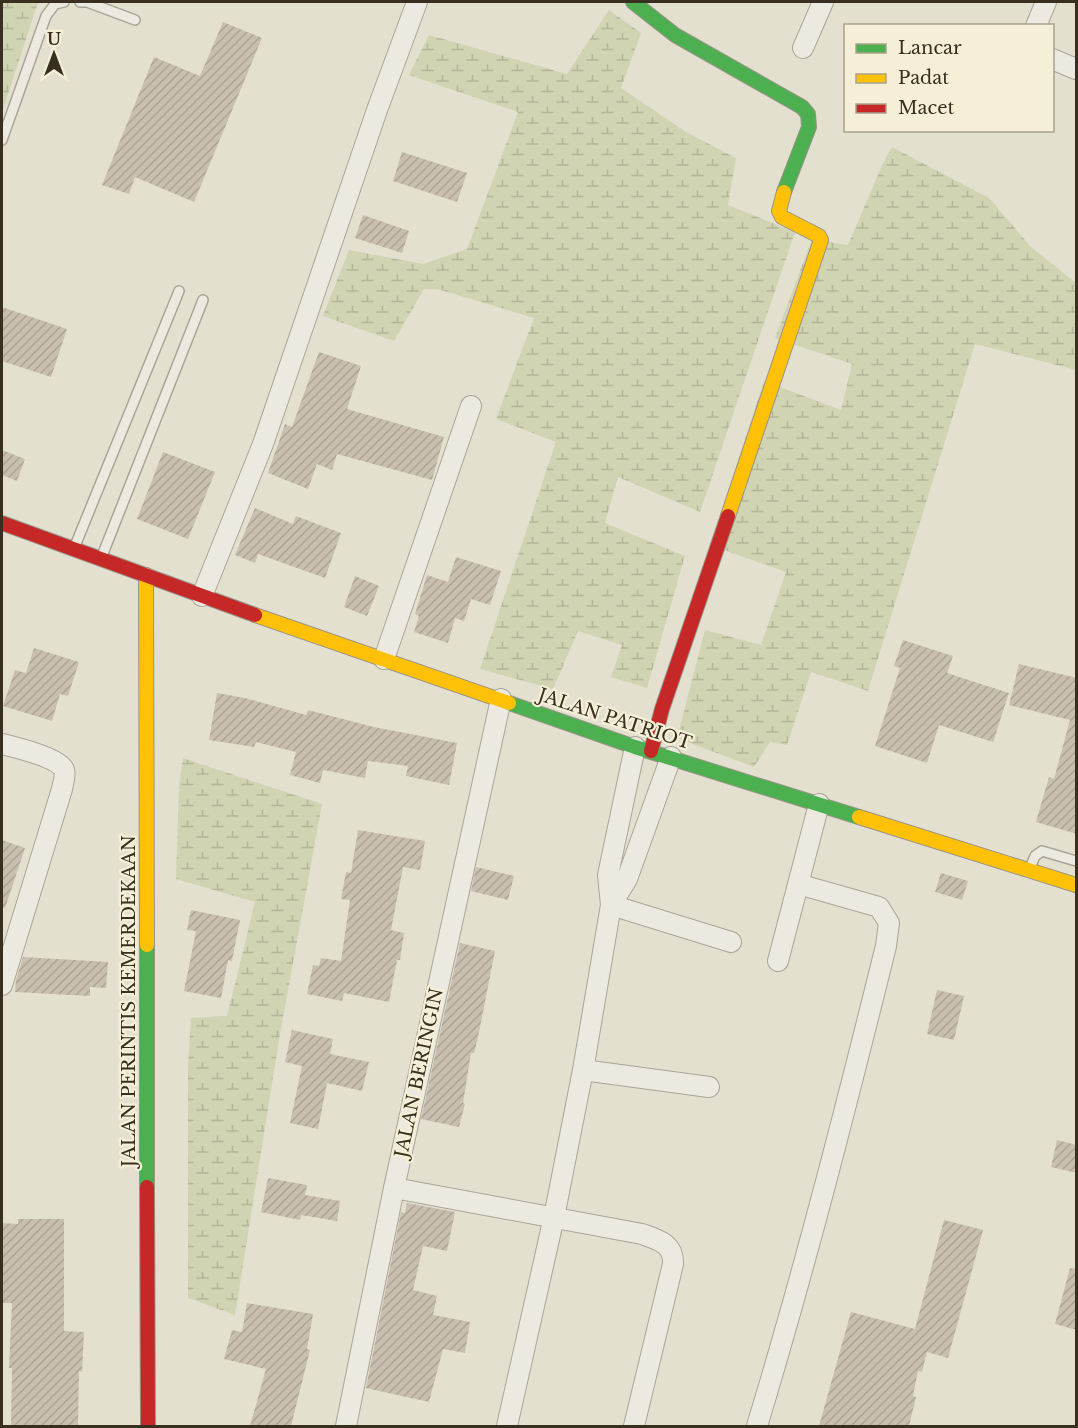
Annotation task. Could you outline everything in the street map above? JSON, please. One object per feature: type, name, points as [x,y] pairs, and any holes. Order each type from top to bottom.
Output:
[{"type":"street","points":[[202,596],[263,444],[373,120],[417,2]]},
{"type":"street","points":[[507,1426],[554,1217],[583,1070],[611,905],[608,875],[637,755],[655,732],[821,240],[819,236],[782,217],[779,211],[809,127],[808,114],[802,107],[675,35],[633,2]]},
{"type":"street","points":[[803,48],[823,2]]},
{"type":"street","points":[[1037,24],[1046,2]]},
{"type":"street","points":[[1054,59],[1077,69]]},
{"type":"street","points":[[384,659],[471,406]]},
{"type":"street","name":"JALAN PATRIOT","points":[[3,530],[74,548],[202,596],[384,659],[499,710],[637,755],[667,768],[1077,885]]},
{"type":"street","name":"JALAN PERINTIS KEMERDEKAAN","points":[[146,575],[147,1426]]},
{"type":"street","name":"JALAN BERINGIN","points":[[346,1426],[394,1188],[499,710]]},
{"type":"street","points":[[2,744],[49,759],[61,765],[65,773],[2,985]]},
{"type":"street","points":[[611,905],[627,879],[667,768]]},
{"type":"street","points":[[778,961],[817,811]]},
{"type":"street","points":[[757,1426],[802,1275],[837,1144],[886,946],[889,923],[879,908],[798,884]]},
{"type":"street","points":[[611,905],[731,942]]},
{"type":"street","points":[[583,1070],[709,1087]]},
{"type":"street","points":[[394,1188],[642,1234],[662,1240],[669,1246],[673,1257],[634,1426]]},
{"type":"lane","points":[[2,140],[46,16],[55,4],[64,2]]},
{"type":"lane","points":[[80,2],[87,2],[135,20]]},
{"type":"lane","points":[[74,548],[179,291]]},
{"type":"lane","points":[[101,558],[203,300]]},
{"type":"lane","points":[[1030,870],[1035,856],[1042,851],[1077,861]]},
{"type":"green space","points":[[2,2],[38,2],[2,113]]},
{"type":"green space","points":[[609,10],[641,33],[621,88],[686,132],[736,158],[728,205],[795,232],[700,512],[618,477],[605,523],[685,556],[647,688],[611,677],[622,645],[578,631],[553,689],[480,669],[556,442],[496,419],[534,318],[441,290],[424,289],[394,341],[323,316],[349,250],[423,264],[467,249],[518,112],[409,75],[429,35],[567,74]]},
{"type":"green space","points":[[892,147],[989,198],[1031,247],[1076,283],[1076,370],[975,344],[868,691],[811,672],[787,745],[770,742],[754,767],[677,738],[705,630],[761,645],[786,572],[710,545],[764,381],[841,410],[852,364],[775,338],[812,239],[848,245]]},
{"type":"green space","points":[[183,758],[322,804],[279,1040],[235,1315],[188,1298],[188,1066],[191,1018],[227,1016],[255,902],[176,879],[179,786]]},
{"type":"building","points":[[223,22],[262,38],[194,202],[135,177],[129,194],[102,185],[154,57],[200,76]]},
{"type":"building","points":[[402,152],[467,173],[457,202],[393,181]]},
{"type":"building","points":[[363,215],[409,231],[402,253],[355,238]]},
{"type":"building","points":[[2,307],[67,329],[51,377],[2,361]]},
{"type":"building","points":[[319,352],[361,366],[347,409],[444,437],[432,480],[337,454],[332,470],[317,464],[308,489],[268,473],[285,424],[292,427]]},
{"type":"building","points":[[2,450],[25,459],[17,481],[2,475]]},
{"type":"building","points":[[163,452],[215,472],[188,539],[137,519]]},
{"type":"building","points":[[255,508],[293,524],[296,516],[341,533],[325,578],[258,554],[255,563],[235,555]]},
{"type":"building","points":[[456,557],[501,571],[490,605],[471,599],[464,621],[455,618],[448,643],[414,632],[419,616],[415,614],[427,575],[448,582]]},
{"type":"building","points":[[355,576],[379,586],[367,616],[344,607]]},
{"type":"building","points":[[903,640],[953,656],[947,673],[1009,693],[993,742],[939,725],[927,763],[875,746],[900,668],[894,666]]},
{"type":"building","points":[[34,648],[79,662],[68,696],[60,694],[52,721],[3,706],[15,670],[26,673]]},
{"type":"building","points":[[1019,664],[1077,678],[1077,834],[1036,822],[1049,777],[1054,779],[1070,720],[1009,705]]},
{"type":"building","points":[[217,693],[245,698],[306,715],[308,710],[374,727],[457,743],[449,785],[406,776],[408,766],[368,761],[365,778],[323,770],[320,783],[290,775],[296,752],[256,742],[254,747],[209,740]]},
{"type":"building","points":[[358,830],[425,841],[420,870],[403,867],[391,930],[404,933],[400,960],[397,960],[389,1002],[344,993],[342,1001],[307,994],[313,965],[319,966],[321,958],[341,961],[350,900],[341,899],[346,872],[351,873]]},
{"type":"building","points":[[2,840],[25,848],[5,908],[2,907]]},
{"type":"building","points":[[476,867],[514,876],[508,900],[471,891]]},
{"type":"building","points":[[941,873],[968,881],[962,900],[935,892]]},
{"type":"building","points":[[191,910],[240,920],[232,961],[228,960],[221,998],[184,991],[196,931],[187,930]]},
{"type":"building","points":[[460,943],[495,951],[478,1037],[474,1053],[471,1053],[463,1103],[465,1104],[459,1127],[421,1119]]},
{"type":"building","points":[[23,957],[108,962],[106,988],[90,987],[90,996],[15,992]]},
{"type":"building","points":[[937,990],[964,996],[954,1040],[927,1034]]},
{"type":"building","points":[[292,1030],[333,1039],[330,1054],[369,1062],[362,1091],[327,1083],[318,1129],[290,1123],[302,1066],[285,1062]]},
{"type":"building","points":[[1057,1140],[1077,1145],[1077,1173],[1051,1167]]},
{"type":"building","points":[[268,1178],[307,1185],[305,1195],[340,1201],[337,1221],[301,1215],[300,1220],[261,1212]]},
{"type":"building","points":[[407,1203],[455,1212],[447,1251],[423,1246],[413,1290],[437,1296],[433,1315],[470,1322],[465,1353],[443,1349],[429,1402],[366,1388],[401,1212],[405,1213]]},
{"type":"building","points":[[18,1219],[64,1219],[64,1331],[84,1332],[82,1372],[79,1371],[78,1426],[11,1426],[12,1368],[9,1368],[12,1303],[2,1303],[2,1223],[18,1224]]},
{"type":"building","points":[[944,1220],[983,1230],[948,1358],[927,1352],[922,1372],[918,1371],[913,1396],[916,1397],[909,1426],[819,1426],[851,1312],[915,1329]]},
{"type":"building","points":[[1070,1268],[1077,1269],[1077,1330],[1055,1324]]},
{"type":"building","points":[[247,1303],[313,1314],[307,1349],[310,1350],[291,1426],[250,1426],[266,1369],[224,1359],[232,1330],[242,1332]]},
{"type":"traffic: fast","points":[[633,2],[675,35],[802,107],[808,114],[809,127],[784,192]]},
{"type":"traffic: fast","points":[[509,703],[635,747],[859,817]]},
{"type":"traffic: fast","points":[[147,945],[147,1187]]},
{"type":"traffic: slow","points":[[728,516],[821,240],[819,236],[782,217],[779,211],[784,192]]},
{"type":"traffic: slow","points":[[146,575],[147,945]]},
{"type":"traffic: slow","points":[[255,615],[509,703]]},
{"type":"traffic: slow","points":[[859,817],[1076,885]]},
{"type":"traffic: jam","points":[[651,751],[662,709],[728,516]]},
{"type":"traffic: jam","points":[[2,523],[255,615]]},
{"type":"traffic: jam","points":[[147,1187],[148,1426]]}]
